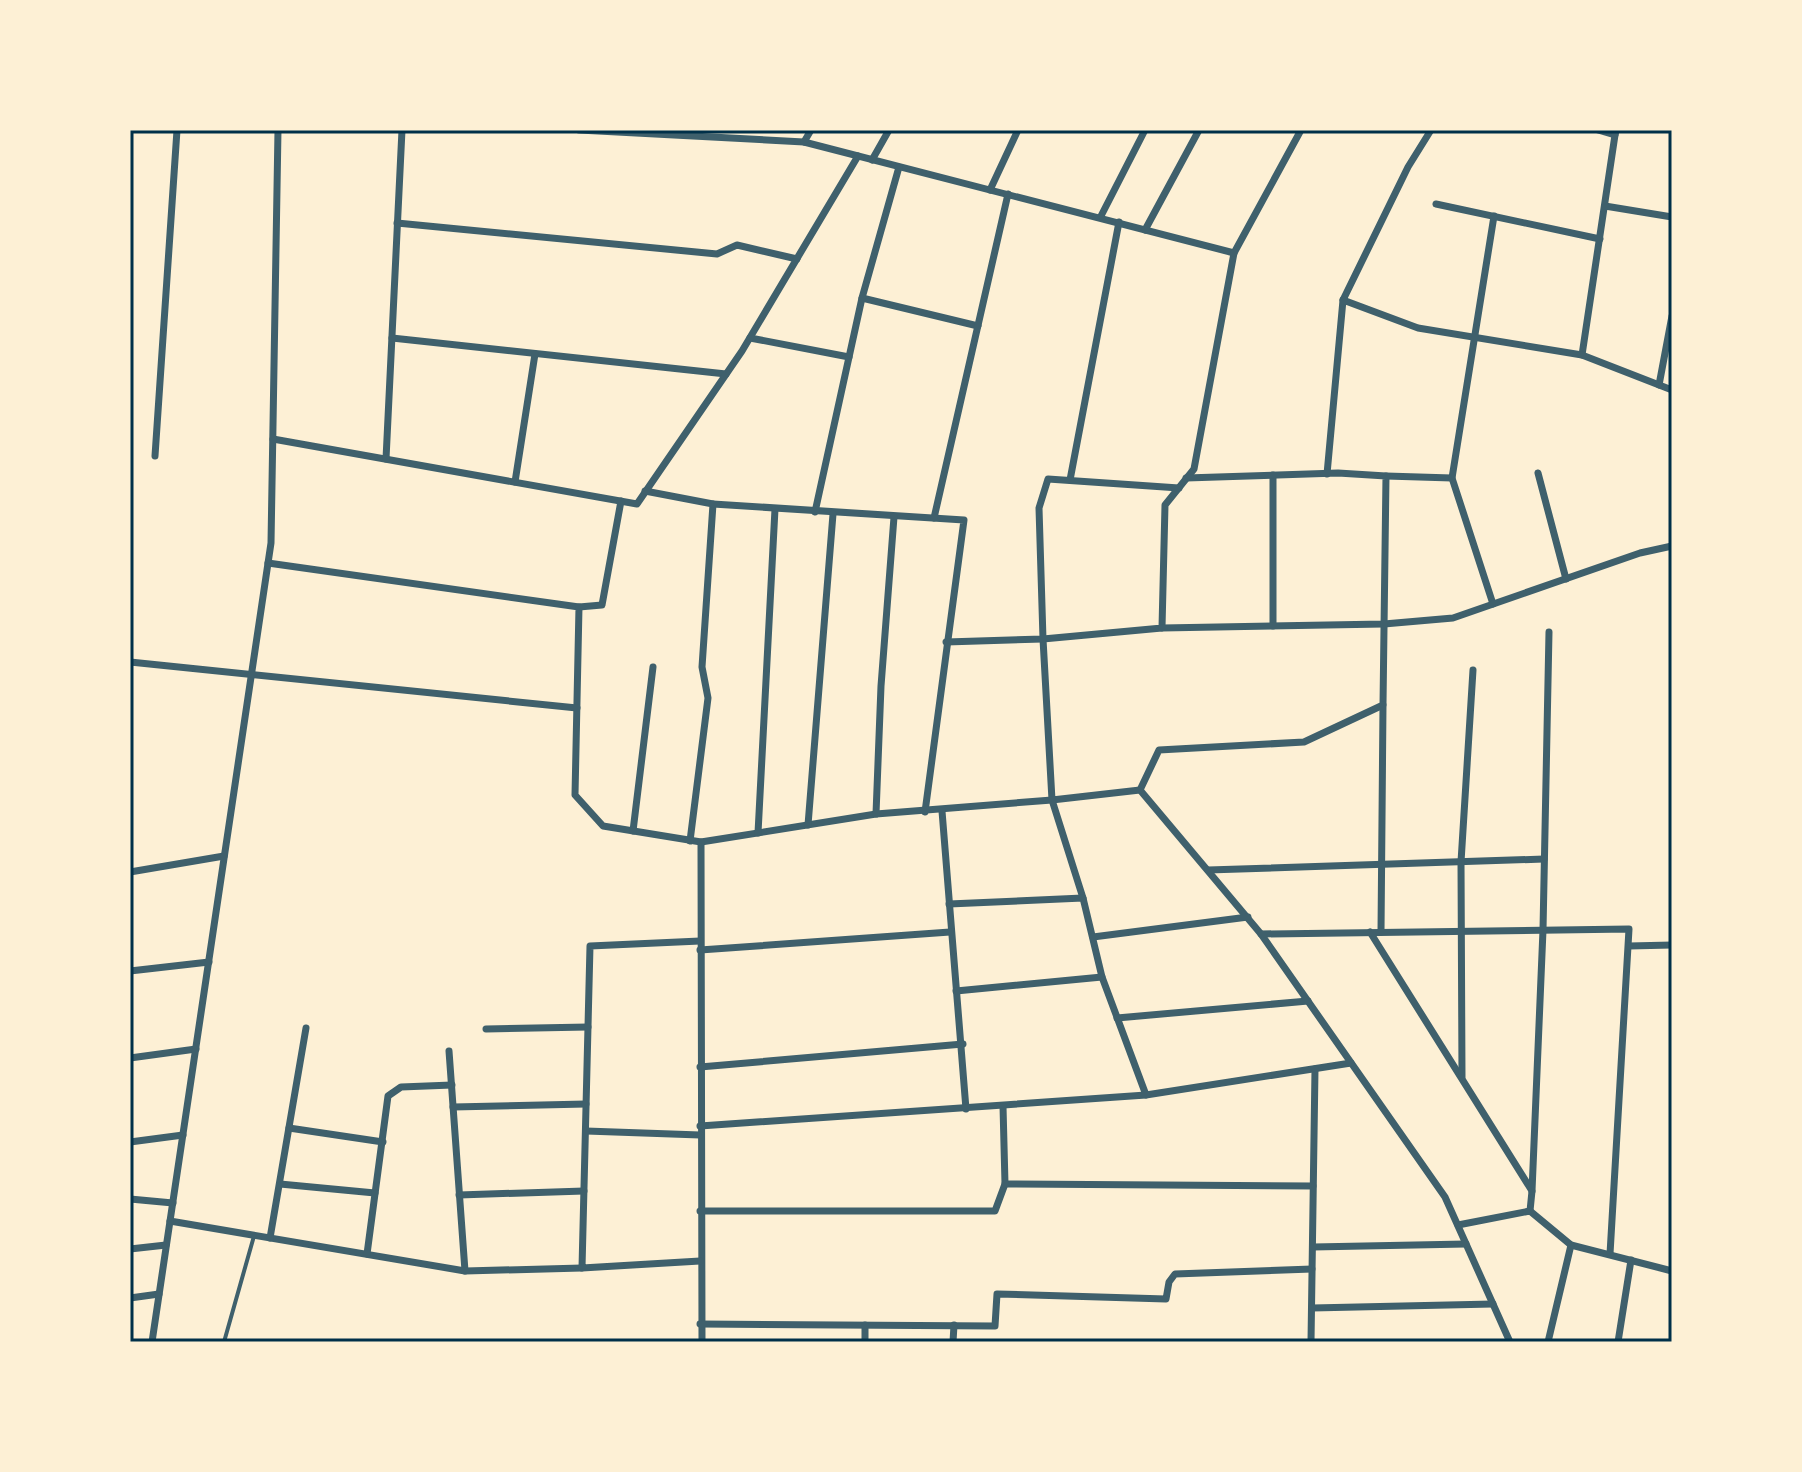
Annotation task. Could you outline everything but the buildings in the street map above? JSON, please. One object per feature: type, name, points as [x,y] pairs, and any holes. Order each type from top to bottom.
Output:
[{"type":"street","points":[[155,456],[177,130]]},
{"type":"street","points":[[152,1342],[268,563],[278,130]]},
{"type":"street","points":[[386,459],[402,130]]},
{"type":"street","points":[[579,130],[804,142],[1101,216],[1234,253]]},
{"type":"street","points":[[804,142],[811,130]]},
{"type":"street","points":[[872,160],[889,130]]},
{"type":"street","points":[[990,190],[1018,130]]},
{"type":"street","points":[[1101,216],[1145,130]]},
{"type":"street","points":[[1145,230],[1199,130]]},
{"type":"street","points":[[1162,628],[1165,505],[1194,469],[1234,253],[1301,130]]},
{"type":"street","points":[[1327,474],[1343,300],[1408,167],[1431,130]]},
{"type":"street","points":[[1582,355],[1616,132],[1598,130]]},
{"type":"street","points":[[273,439],[637,504],[750,338],[858,156]]},
{"type":"street","points":[[815,512],[862,298],[899,167]]},
{"type":"street","points":[[934,518],[1008,194]]},
{"type":"street","points":[[1436,204],[1600,239]]},
{"type":"street","points":[[1605,206],[1672,217]]},
{"type":"street","points":[[1493,604],[1452,478],[1494,216]]},
{"type":"street","points":[[1070,480],[1119,222]]},
{"type":"street","points":[[397,223],[717,254],[737,245],[797,259]]},
{"type":"street","points":[[862,298],[978,326]]},
{"type":"street","points":[[1343,300],[1418,328],[1582,355],[1672,390]]},
{"type":"street","points":[[1659,385],[1672,316]]},
{"type":"street","points":[[392,338],[726,374]]},
{"type":"street","points":[[750,338],[849,357]]},
{"type":"street","points":[[515,482],[535,354]]},
{"type":"street","points":[[1538,473],[1566,579]]},
{"type":"street","points":[[1186,478],[1327,474],[1452,478]]},
{"type":"street","points":[[1273,475],[1273,626]]},
{"type":"street","points":[[1381,932],[1386,476]]},
{"type":"street","points":[[1146,1095],[1102,977],[1083,898],[1052,800],[1039,508],[1048,479],[1179,488]]},
{"type":"street","points":[[645,491],[713,504],[964,520],[925,812]]},
{"type":"street","points":[[268,563],[579,607],[602,605],[621,501]]},
{"type":"street","points":[[690,841],[708,698],[702,667],[713,504]]},
{"type":"street","points":[[758,833],[775,509]]},
{"type":"street","points":[[808,825],[833,514]]},
{"type":"street","points":[[876,814],[881,686],[894,517]]},
{"type":"street","points":[[946,642],[1043,639],[1162,628],[1384,624],[1453,618],[1672,546]]},
{"type":"street","points":[[579,607],[575,795],[603,826],[701,842],[876,814],[942,811],[1140,790]]},
{"type":"street","points":[[1530,1211],[1543,930],[1549,632]]},
{"type":"street","points":[[130,662],[577,708]]},
{"type":"street","points":[[633,831],[653,667]]},
{"type":"street","points":[[1462,1077],[1461,862],[1473,670]]},
{"type":"street","points":[[1140,790],[1154,754],[1159,750],[1304,742],[1383,705]]},
{"type":"street","points":[[1140,790],[1261,934],[1445,1197],[1510,1342]]},
{"type":"street","points":[[942,811],[966,1109]]},
{"type":"street","points":[[701,842],[702,1342]]},
{"type":"street","points":[[130,872],[224,856]]},
{"type":"street","points":[[1208,870],[1544,859]]},
{"type":"street","points":[[949,904],[1083,898]]},
{"type":"street","points":[[1093,937],[1248,917]]},
{"type":"street","points":[[1261,934],[1629,929],[1610,1254]]},
{"type":"street","points":[[700,950],[950,932]]},
{"type":"street","points":[[1370,932],[1532,1191]]},
{"type":"street","points":[[582,1268],[590,946],[700,941]]},
{"type":"street","points":[[1629,946],[1672,945]]},
{"type":"street","points":[[130,971],[209,962]]},
{"type":"street","points":[[956,991],[1102,977]]},
{"type":"street","points":[[1117,1018],[1308,1001]]},
{"type":"street","points":[[486,1029],[588,1027]]},
{"type":"street","points":[[270,1238],[306,1028]]},
{"type":"street","points":[[700,1067],[963,1044]]},
{"type":"street","points":[[130,1058],[196,1049]]},
{"type":"street","points":[[449,1051],[465,1271]]},
{"type":"street","points":[[586,1131],[700,1130],[1146,1095],[1351,1063]]},
{"type":"street","points":[[1311,1342],[1315,1069]]},
{"type":"street","points":[[367,1254],[388,1096],[393,1090],[452,1085]]},
{"type":"street","points":[[453,1107],[586,1104]]},
{"type":"street","points":[[700,1211],[995,1211],[1005,1184],[1003,1106]]},
{"type":"street","points":[[289,1128],[383,1142]]},
{"type":"street","points":[[130,1142],[183,1135]]},
{"type":"street","points":[[280,1184],[375,1193]]},
{"type":"street","points":[[1005,1184],[1313,1186]]},
{"type":"street","points":[[459,1195],[584,1191]]},
{"type":"street","points":[[130,1199],[173,1203]]},
{"type":"street","points":[[1458,1225],[1530,1211]]},
{"type":"street","points":[[1530,1211],[1571,1245],[1672,1271]]},
{"type":"street","points":[[170,1221],[465,1271],[700,1261]]},
{"type":"street","points":[[1313,1247],[1466,1244]]},
{"type":"street","points":[[130,1249],[166,1245]]},
{"type":"street","points":[[1548,1342],[1571,1245]]},
{"type":"street","points":[[1618,1342],[1631,1260]]},
{"type":"street","points":[[700,1324],[995,1326],[997,1294],[1166,1299],[1169,1282],[1175,1274],[1312,1269]]},
{"type":"street","points":[[130,1298],[159,1294]]},
{"type":"street","points":[[1312,1308],[1493,1304]]},
{"type":"street","points":[[865,1325],[865,1342]]},
{"type":"street","points":[[953,1342],[954,1325]]},
{"type":"lane","points":[[224,1342],[254,1236]]}]
